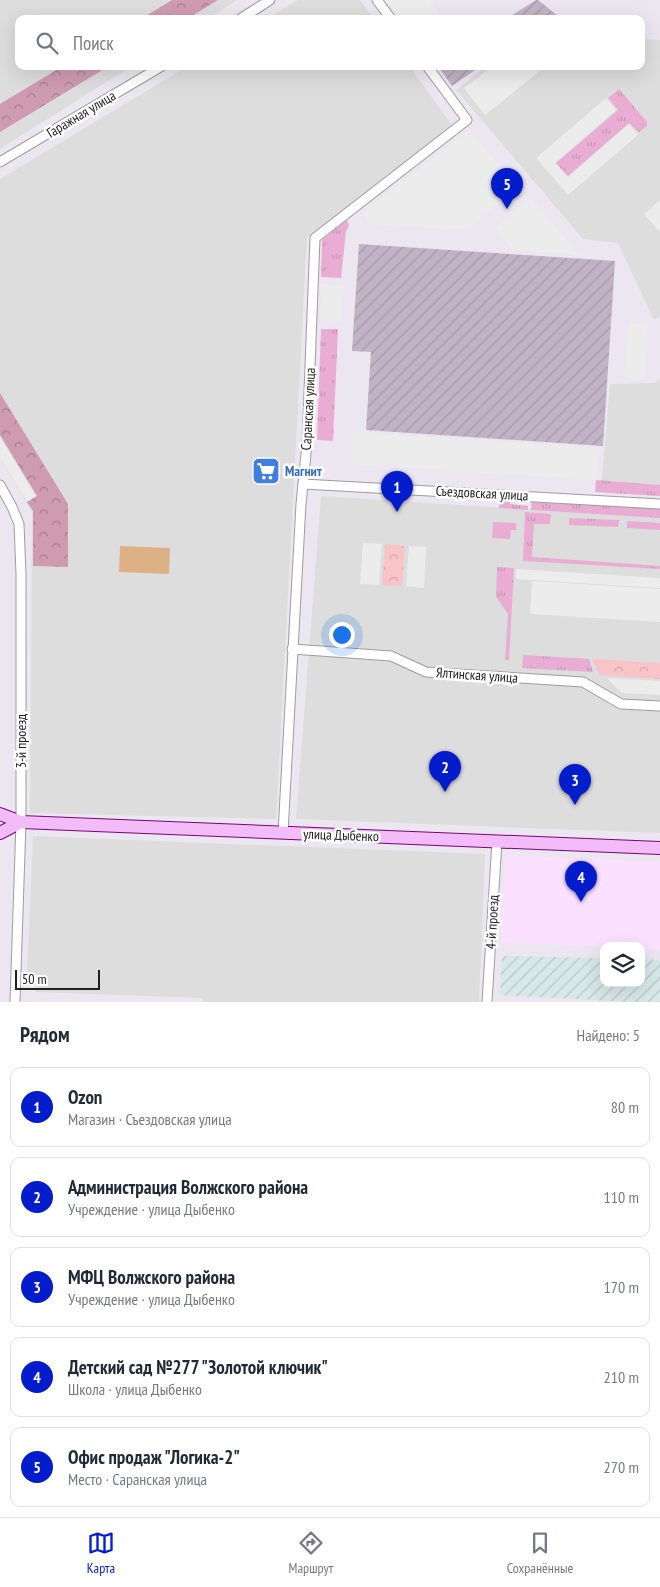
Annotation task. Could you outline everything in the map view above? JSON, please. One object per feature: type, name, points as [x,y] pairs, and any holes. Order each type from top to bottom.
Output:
[{"type":"main road","name":"улица Дыбенко","points":[[1,814],[21,822],[660,848]]},
{"type":"main road","points":[[1,814],[5,825],[1,833]]},
{"type":"main road","points":[[1,833],[21,822]]},
{"type":"street","points":[[246,15],[270,0]]},
{"type":"street","points":[[376,0],[388,15]]},
{"type":"street","name":"Гаражная улица","points":[[0,162],[155,70]]},
{"type":"street","name":"Саранская улица","points":[[283,832],[292,649],[301,504],[307,444],[315,238],[467,120],[429,70]]},
{"type":"street","name":"Съездовская улица","points":[[303,484],[660,504]]},
{"type":"street","name":"3-й проезд","points":[[0,485],[19,524],[22,574],[21,822],[15,1002]]},
{"type":"street","name":"Ялтинская улица","points":[[292,649],[391,656],[426,672],[583,682],[620,704],[660,706]]},
{"type":"street","name":"4-й проезд","points":[[487,1002],[497,841]]},
{"type":"shaded area","points":[[0,0],[237,0],[213,15],[15,15],[15,70],[126,70],[0,149]]},
{"type":"shaded area","points":[[298,0],[360,0],[371,15],[274,15]]},
{"type":"shaded area","points":[[385,0],[430,0],[439,15],[395,15]]},
{"type":"shaded area","points":[[538,0],[557,15],[512,15]]},
{"type":"shaded area","points":[[645,39],[660,40],[660,315],[654,320],[618,243],[583,239],[456,90],[482,70],[645,70]]},
{"type":"shaded area","points":[[181,70],[412,70],[452,125],[307,238],[276,819],[30,813],[32,512],[0,459],[0,179]]},
{"type":"shaded area","points":[[441,70],[475,70],[452,86]]},
{"type":"shaded area","points":[[488,70],[541,70],[485,115],[464,88]]},
{"type":"shaded area","points":[[606,98],[616,110],[555,163],[568,177],[629,124],[638,135],[568,195],[536,158]]},
{"type":"shaded area","points":[[469,130],[517,187],[465,230],[369,224],[362,213]]},
{"type":"shaded area","points":[[531,199],[580,255],[513,250],[495,228]]},
{"type":"shaded area","points":[[660,200],[660,232],[644,214]]},
{"type":"shaded area","points":[[359,244],[615,261],[603,446],[366,430],[371,352],[352,351]]},
{"type":"shaded area","points":[[321,284],[343,285],[341,321],[320,320]]},
{"type":"shaded area","points":[[629,323],[648,325],[645,379],[625,378]]},
{"type":"shaded area","points":[[660,378],[660,493],[601,490],[610,384],[655,383]]},
{"type":"shaded area","points":[[353,432],[599,448],[596,480],[351,464]]},
{"type":"shaded area","points":[[0,437],[36,496],[27,502],[0,458]]},
{"type":"shaded area","points":[[321,496],[660,518],[660,833],[296,819]]},
{"type":"shaded area","points":[[363,543],[382,544],[379,585],[360,584]]},
{"type":"shaded area","points":[[120,546],[170,548],[169,574],[119,572]]},
{"type":"shaded area","points":[[409,546],[426,547],[424,588],[406,586]]},
{"type":"shaded area","points":[[516,569],[660,578],[660,588],[516,579]]},
{"type":"shaded area","points":[[532,581],[660,589],[660,622],[530,614]]},
{"type":"shaded area","points":[[607,678],[660,681],[660,695],[622,693]]},
{"type":"shaded area","points":[[33,836],[485,854],[479,1002],[203,1002],[203,998],[35,992],[36,973],[27,973]]},
{"type":"shaded area","points":[[505,855],[660,862],[660,949],[645,949],[645,942],[600,942],[600,947],[501,942]]},
{"type":"shaded area","points":[[502,956],[600,958],[600,987],[645,987],[645,959],[660,960],[660,1002],[500,995]]},
{"type":"green space","points":[[172,0],[218,0],[194,15],[148,15]]},
{"type":"green space","points":[[56,70],[102,70],[0,132],[0,104]]},
{"type":"green space","points":[[619,89],[647,122],[647,126],[639,132],[629,123],[568,176],[556,163],[618,110],[608,98]]},
{"type":"green space","points":[[347,220],[349,225],[346,232],[341,278],[321,277],[322,240]]},
{"type":"green space","points":[[321,329],[338,329],[333,441],[317,440]]},
{"type":"green space","points":[[0,393],[68,504],[68,567],[33,566],[33,511],[27,502],[37,496],[0,435]]},
{"type":"green space","points":[[596,480],[660,485],[660,496],[595,492]]},
{"type":"green space","points":[[500,492],[511,492],[510,504],[528,506],[528,510],[499,508]]},
{"type":"green space","points":[[532,497],[553,499],[553,503],[660,509],[660,518],[531,510]]},
{"type":"green space","points":[[525,512],[551,514],[550,524],[534,524],[532,557],[660,566],[660,569],[523,561]]},
{"type":"green space","points":[[569,518],[619,520],[618,527],[569,525]]},
{"type":"green space","points":[[627,521],[660,523],[660,530],[627,528]]},
{"type":"green space","points":[[493,522],[516,523],[516,530],[511,530],[510,539],[492,538]]},
{"type":"green space","points":[[385,544],[405,546],[402,586],[382,585]]},
{"type":"green space","points":[[497,567],[514,568],[509,660],[505,660],[508,614],[496,597]]},
{"type":"green space","points":[[523,655],[589,659],[593,672],[522,668]]},
{"type":"green space","points":[[592,659],[660,663],[660,679],[600,675]]},
{"type":"place","name":"Офис продаж \"Логика-2\"","points":[[507,209]]},
{"type":"place","name":"Магнит","points":[[266,471]]},
{"type":"place","name":"Ozon","points":[[397,512]]},
{"type":"place","name":"Администрация Волжского района","points":[[445,792]]},
{"type":"place","name":"МФЦ Волжского района","points":[[575,805]]},
{"type":"place","name":"Детский сад №277 \"Золотой ключик\"","points":[[581,902]]}]
